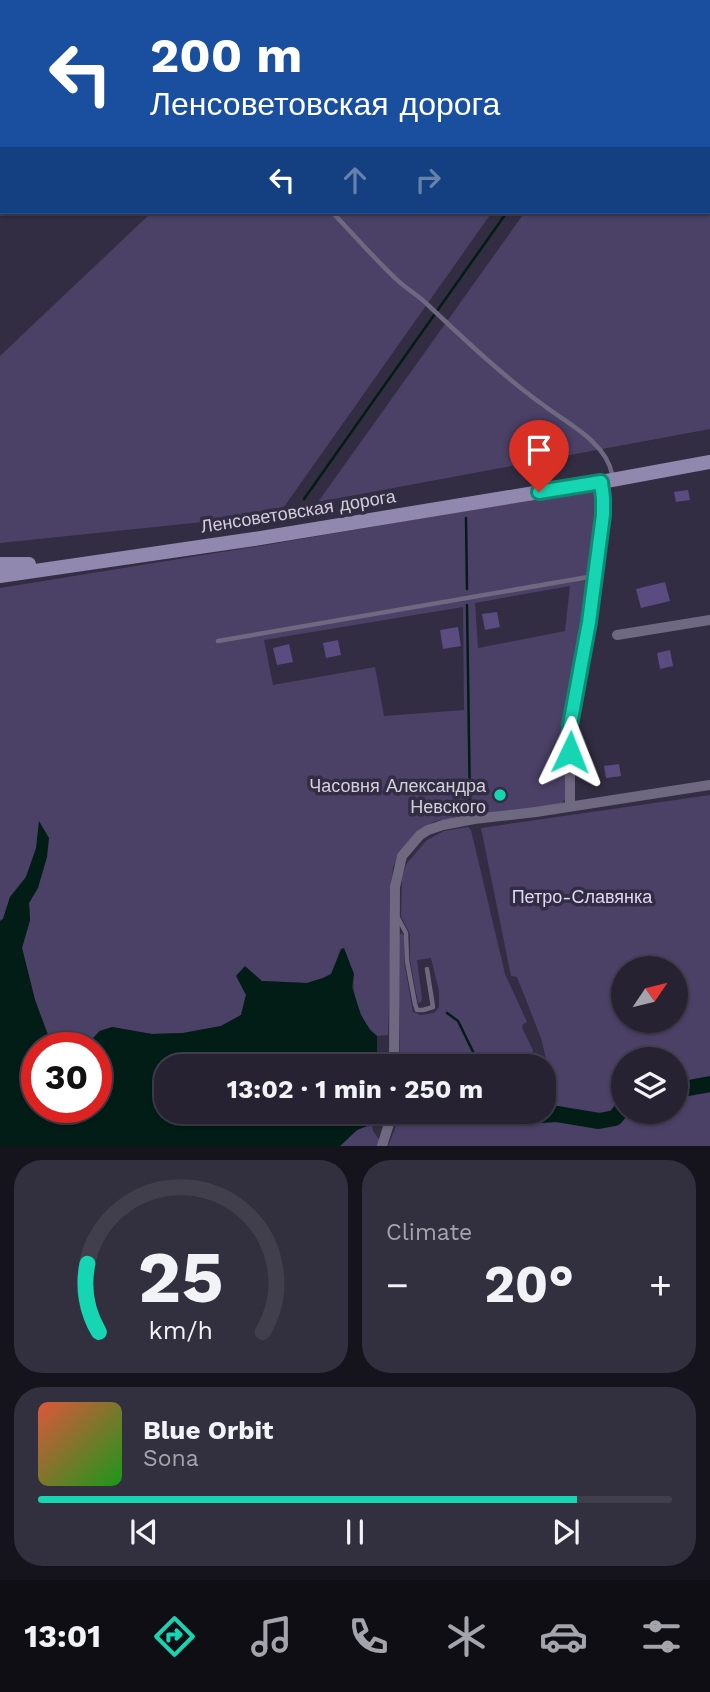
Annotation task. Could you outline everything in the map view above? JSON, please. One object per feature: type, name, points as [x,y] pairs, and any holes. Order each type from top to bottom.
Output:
[{"type":"street","name":"Ленсоветовская дорога","points":[[0,576],[254,539],[710,462]]},
{"type":"street","points":[[570,806],[570,725],[589,622],[607,478]]},
{"type":"street","points":[[0,564],[72,564]]},
{"type":"street","points":[[617,635],[710,620]]},
{"type":"street","points":[[394,1054],[395,887],[402,856],[420,835],[443,825],[474,819],[710,785]]},
{"type":"street","points":[[382,1146],[389,1124]]},
{"type":"lane","points":[[334,214],[395,278],[457,333],[523,390],[589,438],[611,465],[607,478]]},
{"type":"lane","points":[[218,641],[595,576]]},
{"type":"lane","points":[[395,913],[406,933],[407,961],[418,1010],[433,1007],[427,969]]},
{"type":"green space","points":[[150,214],[491,214],[279,514],[0,543],[0,356]]},
{"type":"green space","points":[[524,214],[710,214],[710,429],[318,502]]},
{"type":"green space","points":[[587,490],[594,492],[598,498],[598,520],[563,724],[566,798],[557,805],[435,821],[417,832],[399,852],[391,885],[388,1035],[377,1036],[361,1016],[354,990],[354,973],[331,974],[307,983],[262,981],[246,995],[241,1015],[221,1026],[183,1033],[152,1034],[112,1027],[98,1032],[47,1032],[35,1000],[22,948],[30,920],[29,903],[38,888],[40,822],[37,848],[26,877],[10,897],[0,921],[0,588]],"holes":[[[570,586],[565,631],[478,648],[475,603]],[[463,607],[464,710],[384,716],[375,667],[273,685],[264,640]]]},
{"type":"green space","name":"Петро-Славянка","points":[[710,795],[710,1146],[388,1146],[396,1124],[556,1124],[557,1114],[599,1121],[611,1119],[611,1124],[688,1124],[688,1047],[611,1047],[611,1110],[597,1115],[556,1111],[556,1054],[545,1054],[517,977],[511,976],[481,828]]},
{"type":"green space","points":[[468,827],[471,830],[505,974],[527,1022],[522,1028],[533,1050],[532,1054],[400,1054],[398,936],[402,933],[413,1012],[420,1015],[434,1013],[439,1007],[439,991],[431,958],[417,960],[422,998],[418,1003],[410,960],[410,934],[401,917],[402,876],[407,863],[427,840],[444,831]]},
{"type":"green space","points":[[372,1124],[380,1141],[379,1146],[340,1146],[357,1130]]},
{"type":"shaded area","points":[[39,821],[49,838],[47,857],[38,888],[29,903],[30,920],[22,948],[35,1000],[47,1032],[21,1032],[21,1123],[112,1123],[112,1032],[100,1031],[112,1027],[152,1034],[183,1033],[221,1026],[241,1015],[246,995],[236,976],[245,966],[262,981],[307,983],[331,974],[341,949],[344,948],[354,974],[352,987],[361,1015],[377,1036],[377,1054],[154,1054],[154,1124],[372,1124],[357,1130],[340,1146],[0,1146],[0,921],[10,897],[26,877],[36,848]]},
{"type":"building","points":[[688,490],[690,500],[676,502],[674,492]]},
{"type":"building","points":[[665,582],[670,601],[641,608],[636,589]]},
{"type":"building","points":[[497,612],[500,627],[485,630],[482,614]]},
{"type":"building","points":[[458,627],[461,646],[443,649],[440,630]]},
{"type":"building","points":[[338,640],[341,655],[326,658],[323,643]]},
{"type":"building","points":[[289,644],[293,662],[277,665],[273,648]]},
{"type":"building","points":[[670,650],[673,666],[660,669],[657,653]]},
{"type":"building","points":[[619,764],[621,776],[606,778],[604,766]]},
{"type":"building","name":"Часовня Александра Невского","points":[[493,790],[508,790],[508,799],[493,799]]},
{"type":"waterway","points":[[304,499],[506,214]]},
{"type":"waterway","points":[[466,518],[467,589]]},
{"type":"waterway","points":[[467,605],[470,808]]},
{"type":"waterway","points":[[447,1013],[458,1021],[474,1054]]},
{"type":"waterway","points":[[688,1088],[710,1084]]},
{"type":"waterway","points":[[556,1114],[599,1121],[611,1119]]},
{"type":"place","name":"Часовня Александра Невского","points":[[500,795]]},
{"type":"route","points":[[539,492],[601,482],[603,498],[589,622],[570,725],[570,752]]}]
